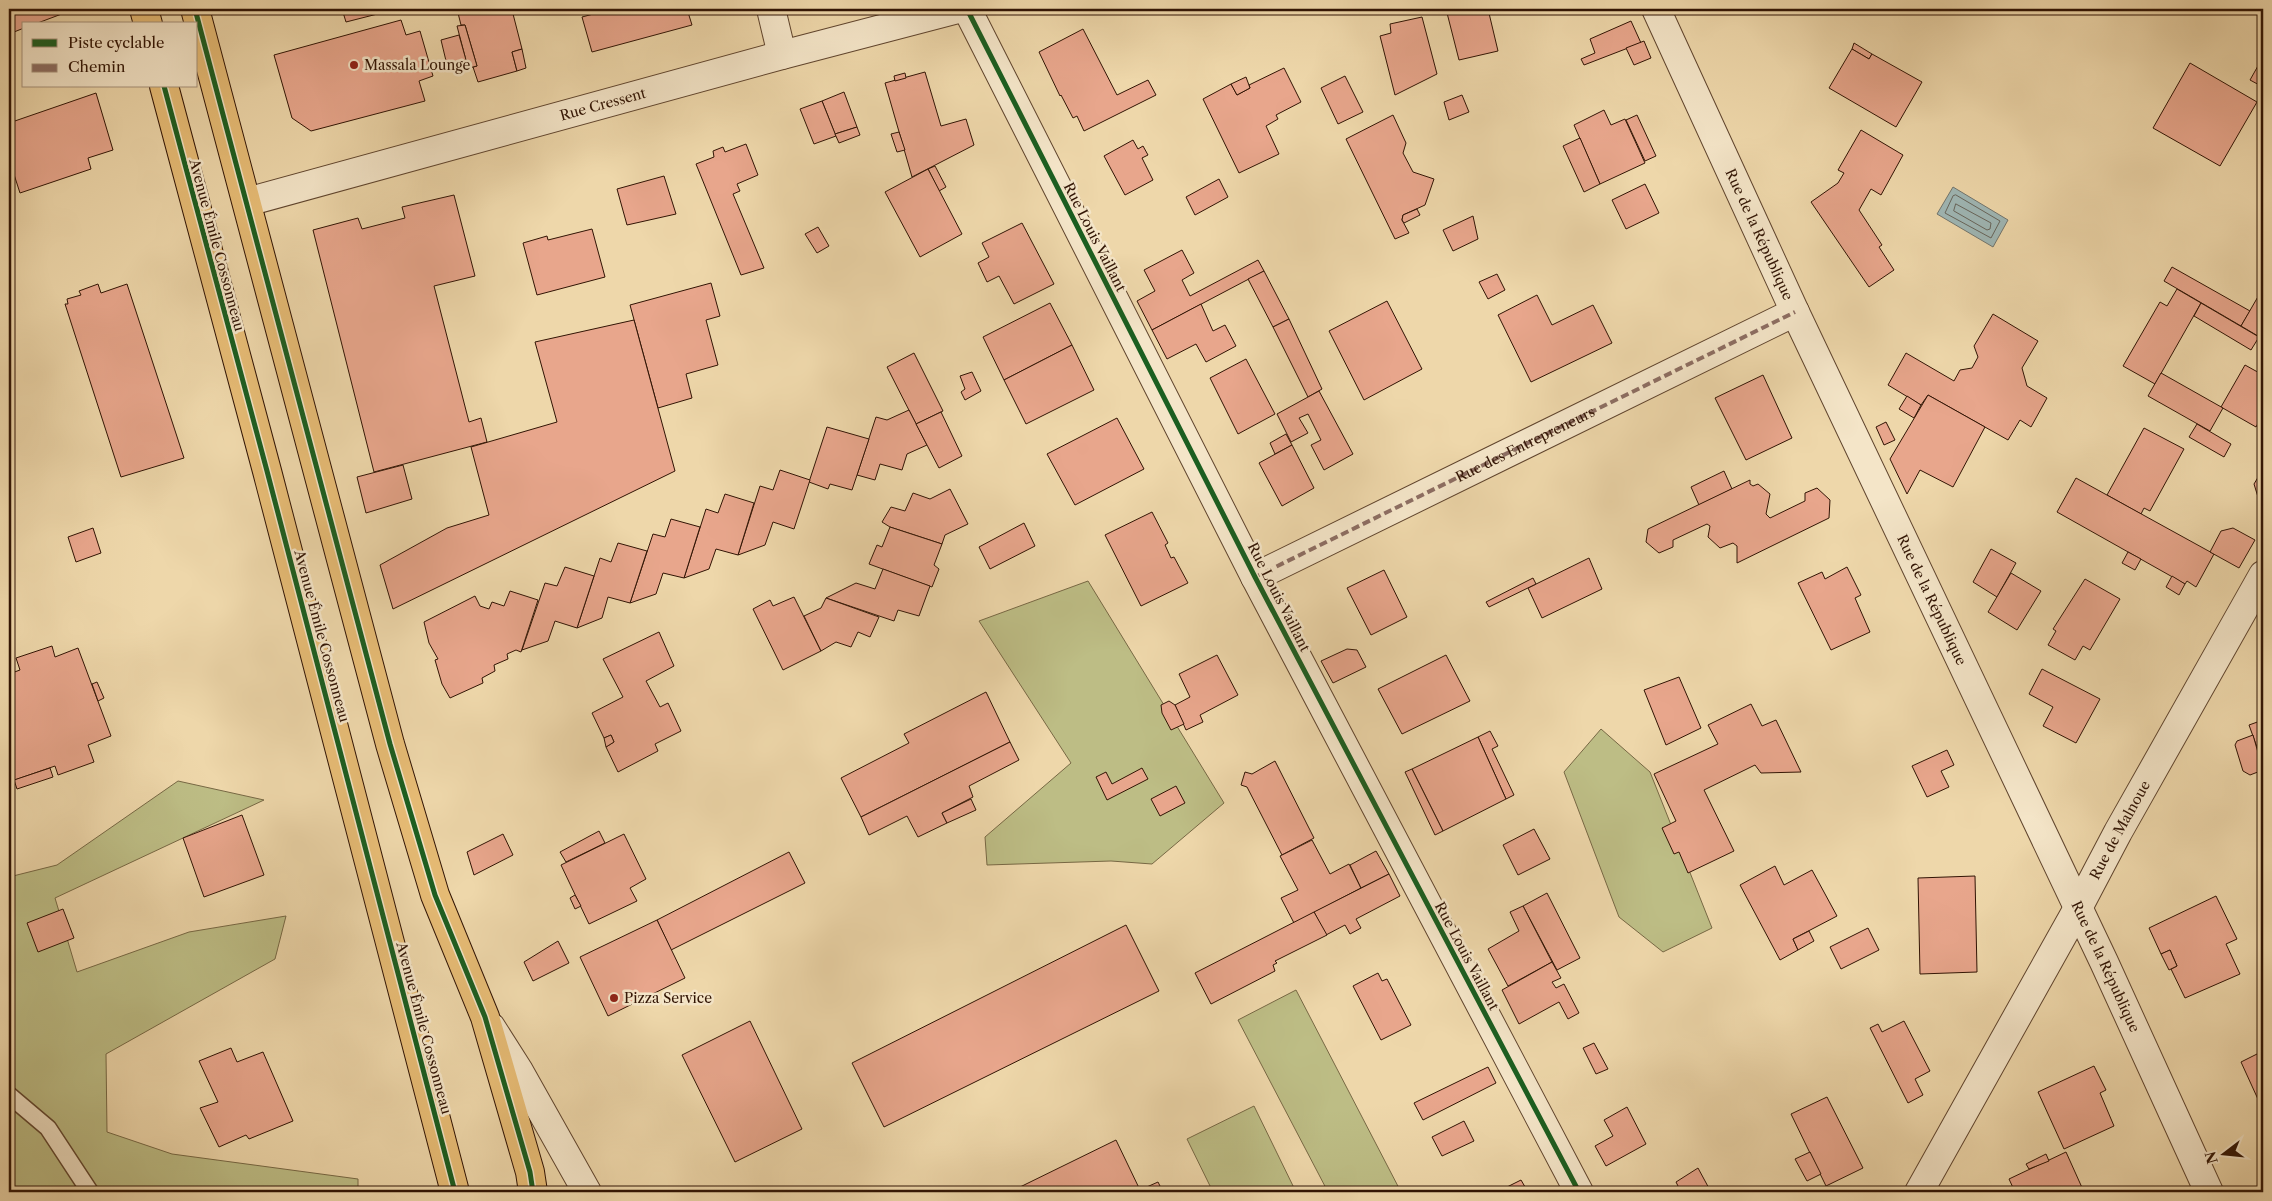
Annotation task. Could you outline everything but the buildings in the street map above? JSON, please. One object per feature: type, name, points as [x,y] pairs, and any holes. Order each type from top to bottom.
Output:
[{"type":"main road","points":[[144,9],[147,22]]},
{"type":"main road","points":[[195,9],[390,744],[435,895],[485,1016],[530,1172],[533,1192]]},
{"type":"main road","name":"Avenue Émile Cossonneau","points":[[165,88],[270,481],[455,1192]]},
{"type":"street","points":[[771,9],[782,55]]},
{"type":"street","name":"Rue Cressent","points":[[247,202],[782,55],[958,9]]},
{"type":"street","name":"Rue Louis Vaillant","points":[[967,9],[1255,577],[1578,1192]]},
{"type":"street","name":"Rue de la République","points":[[1656,9],[1795,312],[2078,908],[2210,1192]]},
{"type":"street","name":"Rue des Entrepreneurs","points":[[1255,577],[1795,312]]},
{"type":"street","name":"Rue de Malnoue","points":[[1919,1192],[2078,908],[2118,832],[2256,604],[2263,575]]},
{"type":"street","points":[[485,1016],[519,1071],[587,1192]]},
{"type":"lane","points":[[9,1095],[48,1128],[90,1192]]},
{"type":"green space","points":[[1088,581],[1224,803],[1152,864],[1111,861],[987,865],[985,837],[1071,763],[979,621]]},
{"type":"green space","points":[[1601,729],[1650,772],[1712,928],[1663,952],[1619,917],[1564,772]]},
{"type":"green space","points":[[178,781],[264,800],[55,898],[77,972],[189,932],[286,916],[275,959],[106,1054],[107,1132],[172,1154],[358,1179],[358,1192],[9,1192],[9,877],[57,865]]},
{"type":"green space","points":[[1296,990],[1401,1192],[1328,1192],[1238,1020]]},
{"type":"green space","points":[[1254,1106],[1296,1192],[1213,1192],[1187,1139]]},
{"type":"water","points":[[1953,187],[2008,220],[1993,247],[1937,214]]},
{"type":"marked path","points":[[1255,577],[1795,312]]},
{"type":"cycle path","points":[[195,9],[390,744],[435,895],[485,1017],[530,1172],[533,1192]]},
{"type":"cycle path","points":[[967,9],[1255,577],[1579,1192]]},
{"type":"cycle path","points":[[165,88],[267,471],[455,1192]]},
{"type":"place","name":"Massala Lounge","points":[[354,65]]},
{"type":"place","name":"Pizza Service","points":[[614,998]]}]
